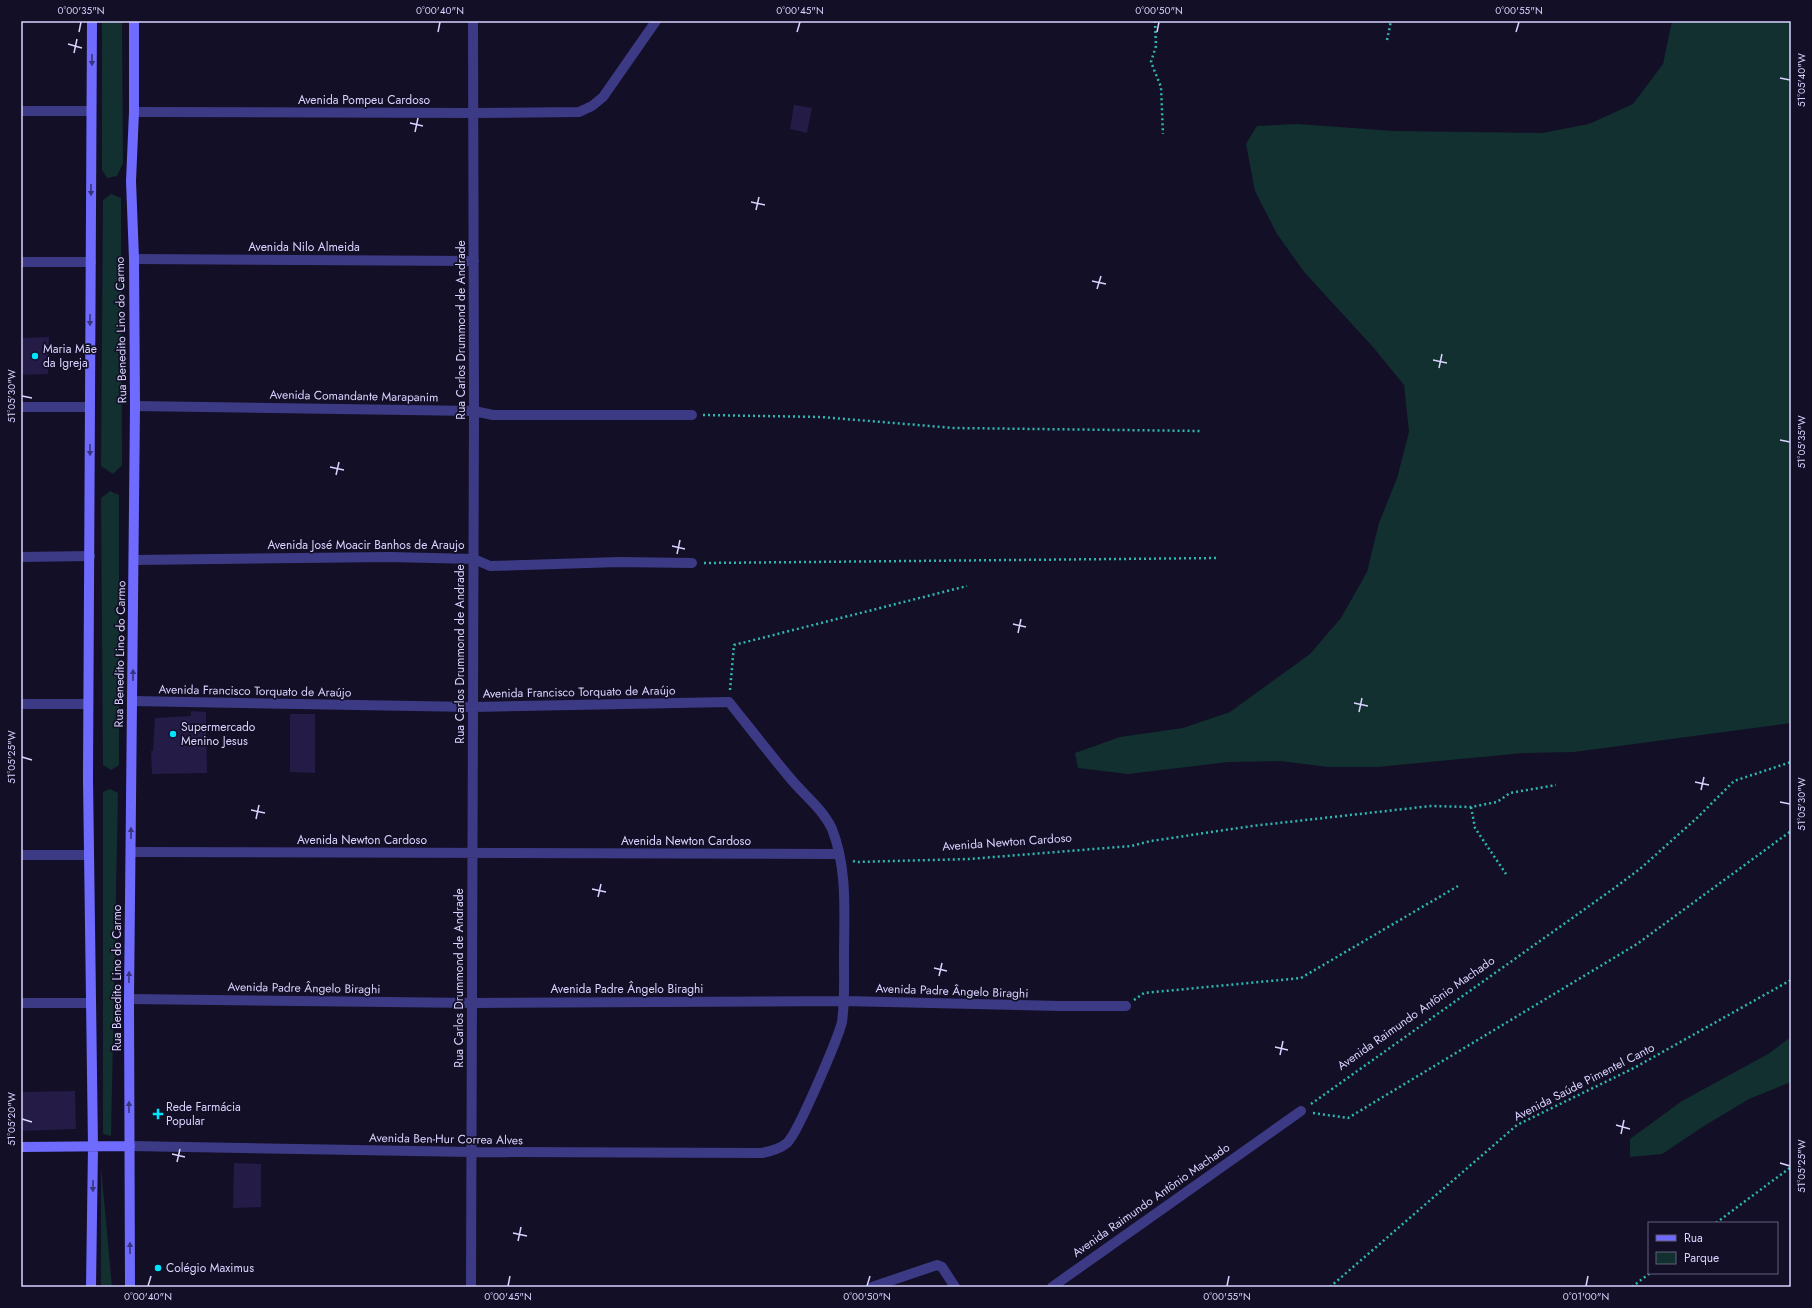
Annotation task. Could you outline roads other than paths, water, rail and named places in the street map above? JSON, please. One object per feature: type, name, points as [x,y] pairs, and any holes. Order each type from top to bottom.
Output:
[{"type":"main road","points":[[91,1287],[93,1147],[90,1003],[88,704],[92,21]]},
{"type":"main road","name":"Rua Benedito Lino do Carmo","points":[[130,1287],[129,999],[135,406],[134,259],[131,182],[134,112],[134,21]]},
{"type":"main road","points":[[21,1147],[130,1146]]},
{"type":"street","name":"Rua Carlos Drummond de Andrade","points":[[471,1287],[474,559],[473,21]]},
{"type":"street","name":"Avenida Pompeu Cardoso","points":[[134,112],[580,112],[592,106],[603,97],[656,21]]},
{"type":"street","points":[[21,111],[91,111]]},
{"type":"street","name":"Avenida Nilo Almeida","points":[[134,259],[474,261]]},
{"type":"street","points":[[21,262],[91,262]]},
{"type":"street","name":"Avenida Comandante Marapanim","points":[[135,406],[474,411],[492,415],[692,415]]},
{"type":"street","points":[[21,407],[90,407]]},
{"type":"street","points":[[21,557],[90,556]]},
{"type":"street","name":"Avenida José Moacir Banhos de Araujo","points":[[134,560],[300,557],[474,559],[484,565],[490,566],[619,562],[692,563]]},
{"type":"street","name":"Avenida Francisco Torquato de Araújo","points":[[132,701],[473,707],[729,702]]},
{"type":"street","name":"Avenida Ben-Hur Correa Alves","points":[[130,1146],[472,1152],[762,1152],[779,1149],[788,1143],[801,1119],[836,1039],[841,1023],[844,1001],[843,883],[839,854],[832,829],[824,816],[790,778],[729,702]]},
{"type":"street","points":[[21,704],[88,704]]},
{"type":"street","name":"Avenida Newton Cardoso","points":[[131,852],[839,854]]},
{"type":"street","points":[[21,854],[89,855]]},
{"type":"street","name":"Avenida Padre Ângelo Biraghi","points":[[129,999],[473,1003],[844,1001],[1126,1006]]},
{"type":"street","points":[[21,1002],[90,1003]]},
{"type":"street","name":"Avenida Raimundo Antônio Machado","points":[[1052,1287],[1301,1111]]},
{"type":"street","points":[[872,1287],[936,1265],[942,1268],[955,1287]]},
{"type":"place","name":"Maria Mãe da Igreja","points":[[35,356]]},
{"type":"place","name":"Supermercado Menino Jesus","points":[[173,734]]},
{"type":"place","name":"Rede Farmácia Popular","points":[[158,1114]]},
{"type":"place","name":"Colégio Maximus","points":[[158,1268]]}]
